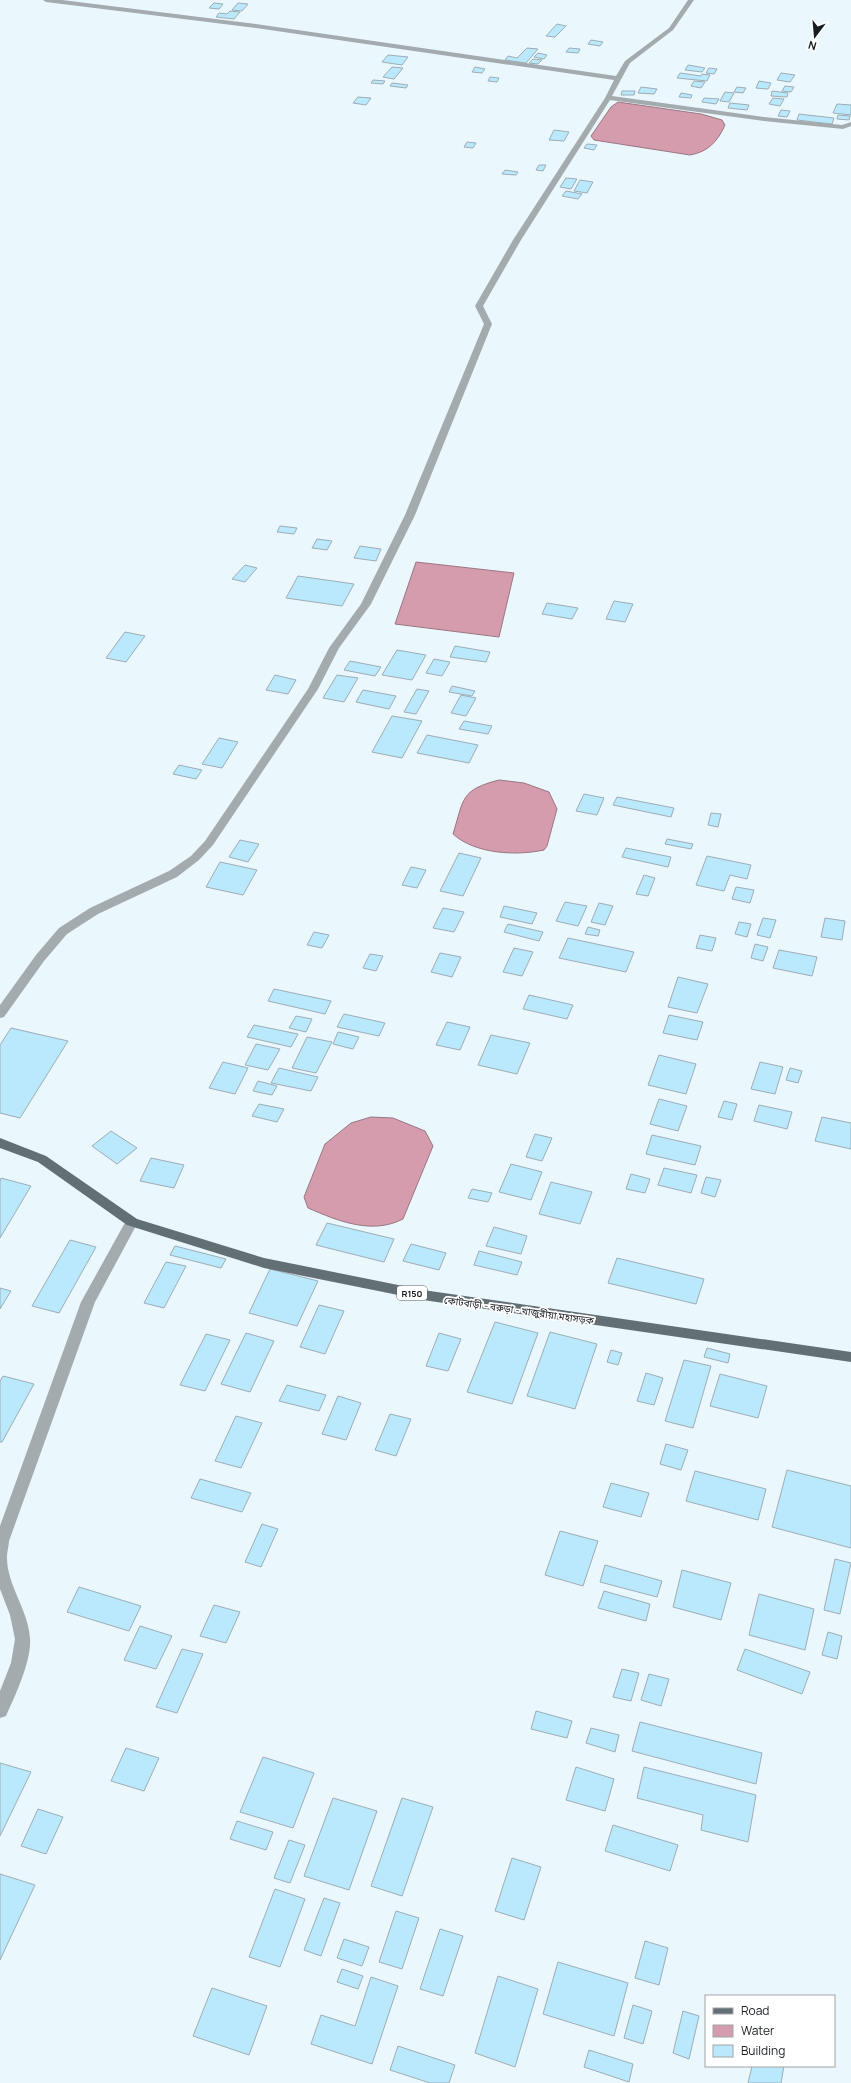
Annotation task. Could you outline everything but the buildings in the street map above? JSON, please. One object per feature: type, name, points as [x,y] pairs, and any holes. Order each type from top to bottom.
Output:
[{"type":"main road","name":"কোটবাড়ী - বরুড়া - খাজুরীয়া মহাসড়ক","points":[[0,1143],[42,1159],[132,1222],[264,1263],[423,1295],[851,1357]]},
{"type":"street","points":[[46,0],[256,26],[618,78]]},
{"type":"street","points":[[0,1014],[40,958],[63,931],[101,908],[173,874],[196,858],[209,843],[224,819],[252,781],[268,753],[313,689],[334,648],[366,604],[410,515],[488,324],[479,306],[517,240],[608,98],[627,62],[671,29],[692,0]]},
{"type":"street","points":[[608,98],[764,119],[844,127],[851,124]]},
{"type":"street","points":[[0,1711],[19,1663],[23,1638],[18,1615],[3,1578],[0,1557],[2,1541],[88,1302],[132,1222]]},
{"type":"water","points":[[618,102],[701,114],[722,120],[725,125],[712,145],[696,154],[690,155],[594,140],[591,136],[611,107]]},
{"type":"water","points":[[416,562],[514,573],[499,637],[395,624]]},
{"type":"water","points":[[499,780],[524,783],[549,792],[557,809],[547,846],[544,850],[521,853],[496,852],[473,846],[462,841],[453,834],[462,804],[470,792],[486,784]]},
{"type":"water","points":[[371,1117],[393,1118],[425,1131],[433,1146],[403,1219],[391,1224],[367,1226],[343,1221],[308,1208],[304,1197],[325,1144],[351,1123]]}]
